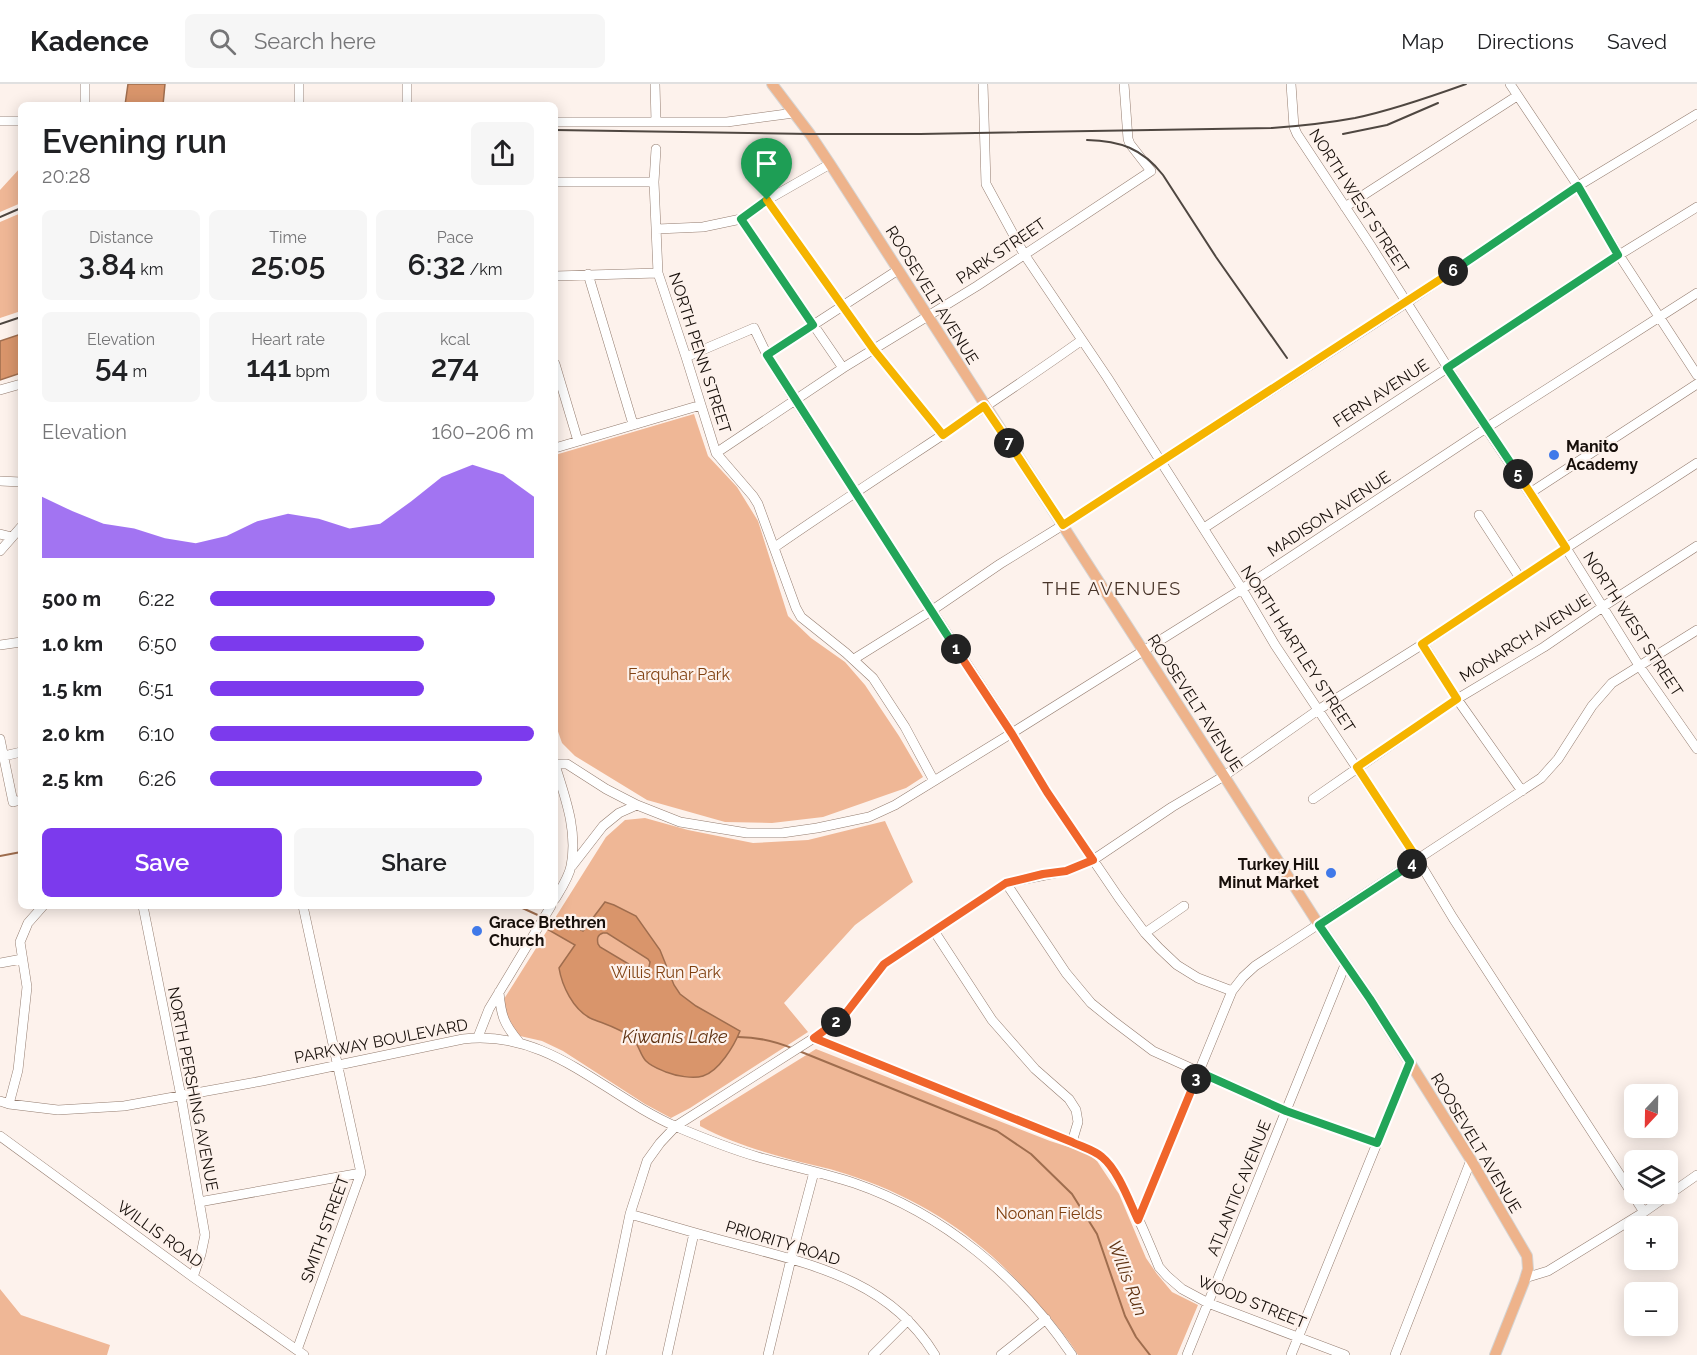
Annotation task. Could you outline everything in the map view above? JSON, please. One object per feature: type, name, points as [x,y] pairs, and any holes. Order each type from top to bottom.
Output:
[{"type":"main road","name":"ROOSEVELT AVENUE","points":[[772,84],[830,164],[1319,925],[1370,999],[1471,1160],[1527,1256],[1528,1269],[1495,1355]]},
{"type":"street","points":[[85,84],[85,102]]},
{"type":"street","points":[[299,84],[299,102]]},
{"type":"street","points":[[407,84],[407,102]]},
{"type":"street","points":[[656,84],[656,122]]},
{"type":"street","name":"NORTH HARTLEY STREET","points":[[983,84],[986,184],[1024,254],[1161,461],[1275,645],[1418,860],[1453,918],[1644,1212]]},
{"type":"street","name":"PARK STREET","points":[[716,453],[843,368],[928,317],[1151,171],[1130,144],[1124,84]]},
{"type":"street","name":"NORTH WEST STREET","points":[[1291,84],[1295,130],[1447,368],[1604,606],[1640,667],[1697,749]]},
{"type":"street","points":[[1510,84],[1578,186],[1618,255],[1697,375]]},
{"type":"street","points":[[1345,207],[1517,96]]},
{"type":"street","points":[[558,122],[727,122],[794,113]]},
{"type":"street","points":[[854,659],[1406,303],[1578,186],[1697,114]]},
{"type":"street","points":[[0,121],[18,121]]},
{"type":"street","name":"NORTH PENN STREET","points":[[656,149],[654,182],[657,273],[716,453],[753,495],[758,504],[801,617],[854,659],[873,678],[905,727],[934,781]]},
{"type":"street","points":[[657,230],[703,227],[741,219],[767,200],[830,164]]},
{"type":"street","points":[[558,182],[654,182]]},
{"type":"street","points":[[767,200],[874,350],[943,435]]},
{"type":"street","name":"FERN AVENUE","points":[[1204,528],[1618,255],[1697,207]]},
{"type":"street","points":[[741,219],[843,368]]},
{"type":"street","points":[[767,355],[898,270]]},
{"type":"street","points":[[558,276],[657,273]]},
{"type":"street","points":[[588,274],[633,424]]},
{"type":"street","name":"MADISON AVENUE","points":[[558,764],[567,764],[637,806],[680,822],[747,834],[782,833],[869,817],[895,805],[1012,734],[1242,589],[1486,428],[1697,293]]},
{"type":"street","points":[[686,357],[754,328],[767,355],[795,400],[1012,734],[1047,792],[1145,933],[1177,965],[1198,978],[1232,991]]},
{"type":"street","points":[[775,547],[1082,340]]},
{"type":"street","points":[[558,374],[578,441]]},
{"type":"street","points":[[1530,493],[1697,384]]},
{"type":"street","points":[[0,390],[18,385]]},
{"type":"street","points":[[558,447],[701,405]]},
{"type":"street","points":[[601,1355],[630,1214],[647,1161],[676,1126],[788,1056],[843,1017],[884,964],[1006,883],[1066,871],[1093,860],[1172,807],[1224,776],[1318,710],[1697,464]]},
{"type":"street","points":[[0,482],[18,482]]},
{"type":"street","points":[[1479,515],[1520,578]]},
{"type":"street","points":[[0,551],[18,530]]},
{"type":"street","points":[[0,534],[12,537]]},
{"type":"street","name":"MONARCH AVENUE","points":[[1313,799],[1457,699],[1544,647],[1697,546]]},
{"type":"street","points":[[1138,1220],[1232,991],[1243,977],[1255,966],[1541,778],[1558,759],[1592,706],[1612,683],[1697,630]]},
{"type":"street","points":[[0,645],[18,642]]},
{"type":"street","points":[[1422,644],[1457,699],[1522,791]]},
{"type":"street","points":[[0,739],[2,757],[17,801]]},
{"type":"street","points":[[2,757],[18,753]]},
{"type":"street","points":[[558,774],[573,834],[571,866],[558,894]]},
{"type":"street","points":[[571,866],[603,826],[619,813],[637,806]]},
{"type":"street","points":[[1006,883],[1066,973],[1092,1003],[1153,1051],[1286,1111],[1377,1143]]},
{"type":"street","points":[[1145,933],[1184,906]]},
{"type":"street","points":[[4,1103],[18,1070],[27,987],[20,942],[28,923],[40,909]]},
{"type":"street","name":"NORTH PERSHING AVENUE","points":[[144,909],[181,1096],[205,1235],[193,1276]]},
{"type":"street","name":"SMITH STREET","points":[[301,1352],[361,1173],[304,909]]},
{"type":"street","points":[[478,1037],[489,1009],[549,909]]},
{"type":"street","points":[[934,931],[992,1020],[1035,1069],[1073,1104],[1078,1122],[1072,1142]]},
{"type":"street","points":[[0,963],[22,959]]},
{"type":"street","name":"ATLANTIC AVENUE","points":[[1187,1355],[1345,965]]},
{"type":"street","points":[[499,992],[501,1016],[519,1042]]},
{"type":"street","name":"PARKWAY BOULEVARD","points":[[4,1103],[58,1110],[124,1106],[433,1044],[478,1037],[519,1042],[561,1058],[623,1098],[676,1126],[755,1156],[856,1184],[894,1200],[954,1234],[1011,1281],[1046,1319],[1072,1355]]},
{"type":"street","name":"WOOD STREET","points":[[810,1041],[1072,1142],[1102,1157],[1123,1188],[1159,1267],[1182,1289],[1208,1303],[1345,1355]]},
{"type":"street","points":[[1291,1355],[1410,1062]]},
{"type":"street","name":"WILLIS ROAD","points":[[0,1137],[301,1352]]},
{"type":"street","points":[[1395,1355],[1471,1160]]},
{"type":"street","points":[[768,1355],[814,1172]]},
{"type":"street","points":[[199,1202],[361,1173]]},
{"type":"street","points":[[1525,1278],[1548,1270],[1644,1212],[1697,1175]]},
{"type":"street","name":"PRIORITY ROAD","points":[[630,1214],[791,1259],[852,1280],[881,1297],[908,1320],[935,1355]]},
{"type":"street","points":[[667,1355],[694,1233]]},
{"type":"street","points":[[1001,1355],[1046,1319]]},
{"type":"street","points":[[873,1355],[908,1320]]},
{"type":"green space","points":[[18,170],[18,204],[0,212],[0,190]]},
{"type":"green space","points":[[18,214],[18,312],[0,318],[0,222]]},
{"type":"green space","name":"Farquhar Park","points":[[694,414],[708,456],[737,487],[758,521],[788,616],[811,638],[845,662],[865,685],[923,777],[906,788],[823,817],[772,823],[725,822],[647,800],[575,756],[562,743],[558,732],[558,454]]},
{"type":"green space","name":"Willis Run Park","points":[[645,818],[688,830],[753,843],[808,840],[885,821],[913,882],[855,925],[784,1003],[808,1032],[671,1118],[645,1104],[563,1051],[542,1041],[520,1036],[505,1019],[504,999],[606,837],[625,820]]},
{"type":"green space","name":"Noonan Fields","points":[[816,1049],[1050,1141],[1087,1153],[1097,1161],[1119,1194],[1146,1258],[1157,1274],[1172,1292],[1198,1305],[1177,1355],[1078,1355],[1065,1335],[1020,1283],[978,1245],[933,1213],[883,1187],[839,1172],[755,1149],[700,1126],[700,1121]]},
{"type":"green space","points":[[0,1289],[21,1315],[110,1345],[107,1355],[0,1355]]},
{"type":"water","points":[[128,84],[165,84],[163,102],[125,102]]},
{"type":"water","points":[[18,335],[18,374],[0,380],[0,341]]},
{"type":"water","name":"Kiwanis Lake","points":[[605,902],[636,916],[660,950],[680,994],[696,1006],[740,1031],[730,1051],[715,1069],[703,1076],[684,1077],[658,1069],[646,1061],[632,1038],[590,1018],[578,1009],[566,989],[559,968],[575,945],[547,929],[555,918],[583,931]],"holes":[[[607,933],[648,959],[649,967],[642,972],[600,947],[599,936]]]},
{"type":"waterway","points":[[0,856],[18,853]]},
{"type":"waterway","points":[[525,909],[542,917]]},
{"type":"waterway","name":"Willis Run","points":[[738,1037],[766,1040],[794,1049]]},
{"type":"waterway","name":"Willis Run","points":[[799,1051],[997,1131],[1031,1154],[1072,1194],[1097,1234],[1125,1316],[1136,1337],[1150,1355]]},
{"type":"railway","points":[[558,130],[920,134],[1272,128],[1355,118],[1466,84]]},
{"type":"railway","points":[[1343,134],[1387,125],[1438,103]]},
{"type":"railway","points":[[1087,140],[1120,144],[1138,152],[1155,166],[1287,358]]},
{"type":"railway","points":[[0,217],[18,209]]},
{"type":"railway","points":[[0,324],[18,318]]},
{"type":"place","name":"Manito Academy","points":[[1554,455]]},
{"type":"place","name":"Turkey Hill Minut Market","points":[[1331,873]]},
{"type":"place","name":"Grace Brethren Church","points":[[477,931]]},
{"type":"district","name":"THE AVENUES","points":[[1112,588]]},
{"type":"route","points":[[1578,186],[1618,255],[1447,368],[1566,548],[1422,644],[1457,699],[1357,767],[1418,860],[1319,925],[1410,1062],[1377,1143],[1286,1111],[1199,1072],[1138,1220],[1112,1168],[1102,1157],[1072,1142],[814,1038],[843,1017],[884,964],[1006,883],[1066,871],[1093,860],[767,355],[813,325],[741,219],[767,200],[874,350],[943,435],[984,406],[1063,525],[1406,303],[1578,186]]}]
